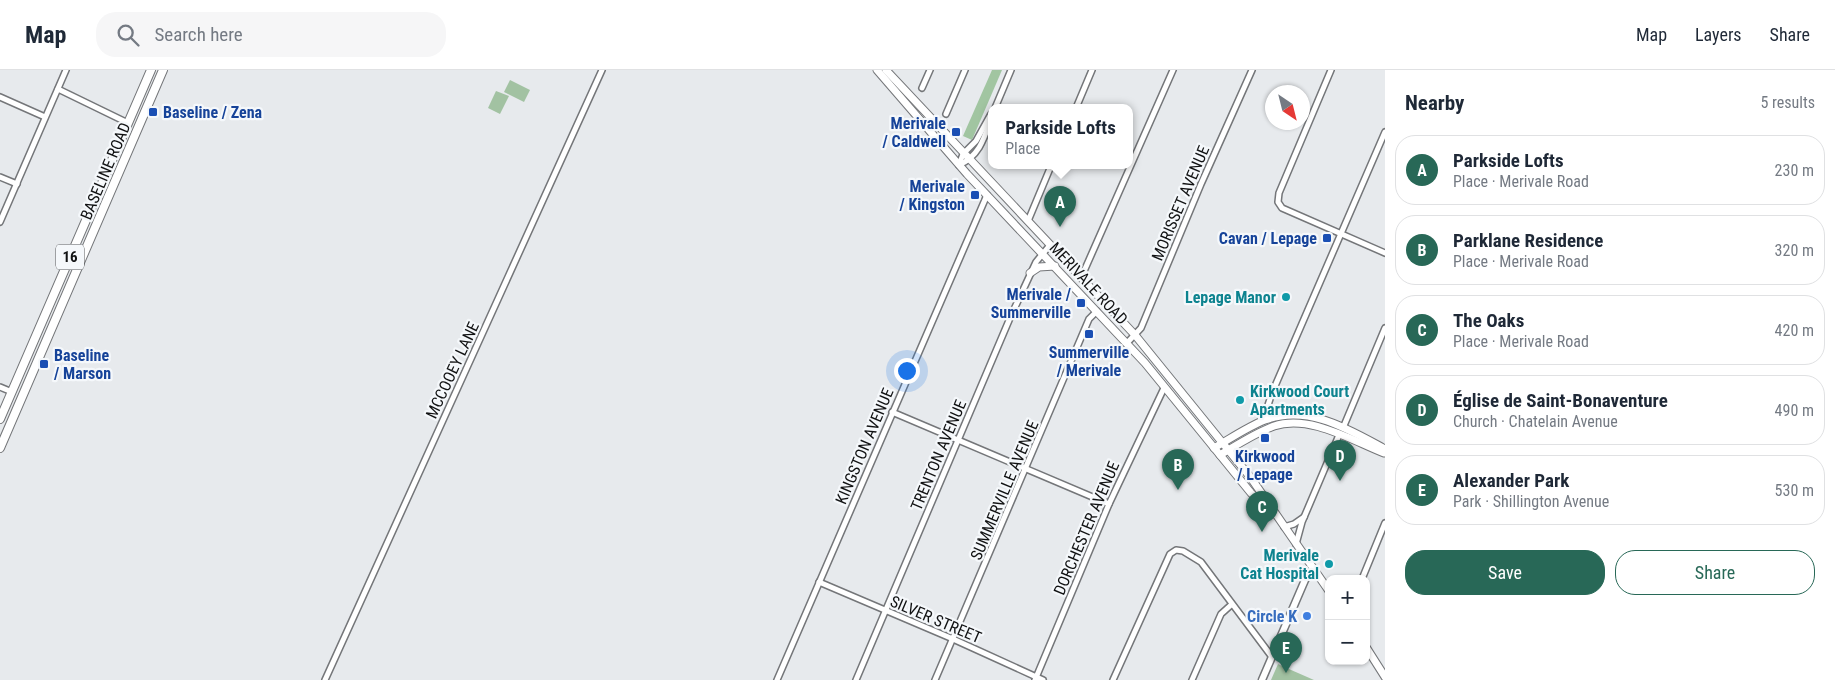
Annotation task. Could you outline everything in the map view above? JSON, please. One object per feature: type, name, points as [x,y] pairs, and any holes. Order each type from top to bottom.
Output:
[{"type":"main road","name":"BASELINE ROAD","points":[[0,419],[151,70]]},
{"type":"main road","name":"BASELINE ROAD","points":[[0,448],[164,70]]},
{"type":"main road","name":"MERIVALE ROAD","points":[[877,70],[987,195],[1127,343],[1251,493],[1278,519]]},
{"type":"main road","name":"MERIVALE ROAD","points":[[886,70],[1135,335],[1260,489],[1278,519],[1325,586]]},
{"type":"main road","points":[[1030,273],[1039,267],[1055,266]]},
{"type":"main road","points":[[1097,310],[1103,310],[1135,335]]},
{"type":"main road","points":[[1214,448],[1270,418],[1305,414],[1343,428],[1385,449]]},
{"type":"main road","points":[[1220,455],[1268,429],[1292,423],[1316,426],[1385,453]]},
{"type":"main road","points":[[1370,653],[1385,677]]},
{"type":"street","points":[[0,222],[66,70]]},
{"type":"street","name":"MCCOOEY LANE","points":[[325,680],[602,70]]},
{"type":"street","points":[[922,88],[930,70]]},
{"type":"street","points":[[946,114],[965,70]]},
{"type":"street","points":[[997,104],[1011,70]]},
{"type":"street","points":[[1078,104],[1092,70]]},
{"type":"street","points":[[1133,160],[1173,70]]},
{"type":"street","name":"MORISSET AVENUE","points":[[1127,343],[1141,328],[1201,184],[1252,70]]},
{"type":"street","points":[[1331,70],[1279,193],[1278,202],[1282,208],[1385,253]]},
{"type":"street","points":[[58,89],[128,123]]},
{"type":"street","points":[[0,97],[45,117]]},
{"type":"street","points":[[959,164],[963,154],[976,141],[988,119]]},
{"type":"street","points":[[959,164],[969,160],[982,144],[988,127]]},
{"type":"street","points":[[1270,418],[1268,408],[1270,397],[1385,132]]},
{"type":"street","points":[[1028,222],[1050,169]]},
{"type":"street","points":[[1081,278],[1129,169]]},
{"type":"street","points":[[0,176],[17,184]]},
{"type":"street","name":"KINGSTON AVENUE","points":[[777,680],[987,195]]},
{"type":"street","name":"TRENTON AVENUE","points":[[856,680],[1030,273],[1042,253],[1050,245]]},
{"type":"street","name":"SUMMERVILLE AVENUE","points":[[936,680],[1089,319],[1097,310]]},
{"type":"street","points":[[1343,428],[1385,328]]},
{"type":"street","points":[[0,387],[12,392]]},
{"type":"street","name":"DORCHESTER AVENUE","points":[[1036,679],[1109,504],[1164,388]]},
{"type":"street","points":[[892,412],[1109,504]]},
{"type":"street","points":[[1296,545],[1304,517],[1339,436]]},
{"type":"street","points":[[1284,527],[1294,524],[1304,517]]},
{"type":"street","points":[[1364,575],[1385,524]]},
{"type":"street","points":[[1113,680],[1170,554],[1176,550],[1196,557],[1272,657]]},
{"type":"street","points":[[1262,680],[1305,580],[1313,569]]},
{"type":"street","name":"SILVER STREET","points":[[819,582],[953,639],[1036,679],[1043,680]]},
{"type":"street","points":[[1192,680],[1221,614],[1231,604]]},
{"type":"green space","points":[[992,70],[1002,70],[972,140],[963,136]]},
{"type":"green space","points":[[510,80],[530,90],[524,102],[504,92]]},
{"type":"green space","points":[[496,91],[509,96],[500,114],[488,108]]},
{"type":"green space","points":[[1278,664],[1282,666],[1314,680],[1271,680]]},
{"type":"place","name":"Baseline / Zena","points":[[153,112]]},
{"type":"place","name":"Merivale / Caldwell","points":[[956,132]]},
{"type":"place","name":"Merivale / Kingston","points":[[975,195]]},
{"type":"place","name":"Parkside Lofts","points":[[1060,227]]},
{"type":"place","name":"Cavan / Lepage","points":[[1327,238]]},
{"type":"place","name":"Lepage Manor","points":[[1286,297]]},
{"type":"place","name":"Merivale / Summerville","points":[[1081,303]]},
{"type":"place","name":"Summerville / Merivale","points":[[1089,334]]},
{"type":"place","name":"Baseline / Marson","points":[[44,364]]},
{"type":"place","name":"Kirkwood Court Apartments","points":[[1240,400]]},
{"type":"place","name":"Kirkwood / Lepage","points":[[1265,438]]},
{"type":"place","name":"Église de Saint-Bonaventure","points":[[1340,481]]},
{"type":"place","name":"Parklane Residence","points":[[1178,490]]},
{"type":"place","name":"The Oaks","points":[[1262,532]]},
{"type":"place","name":"Merivale Cat Hospital","points":[[1329,564]]},
{"type":"place","name":"Circle K","points":[[1307,616]]},
{"type":"place","name":"Alexander Park","points":[[1286,673]]}]
